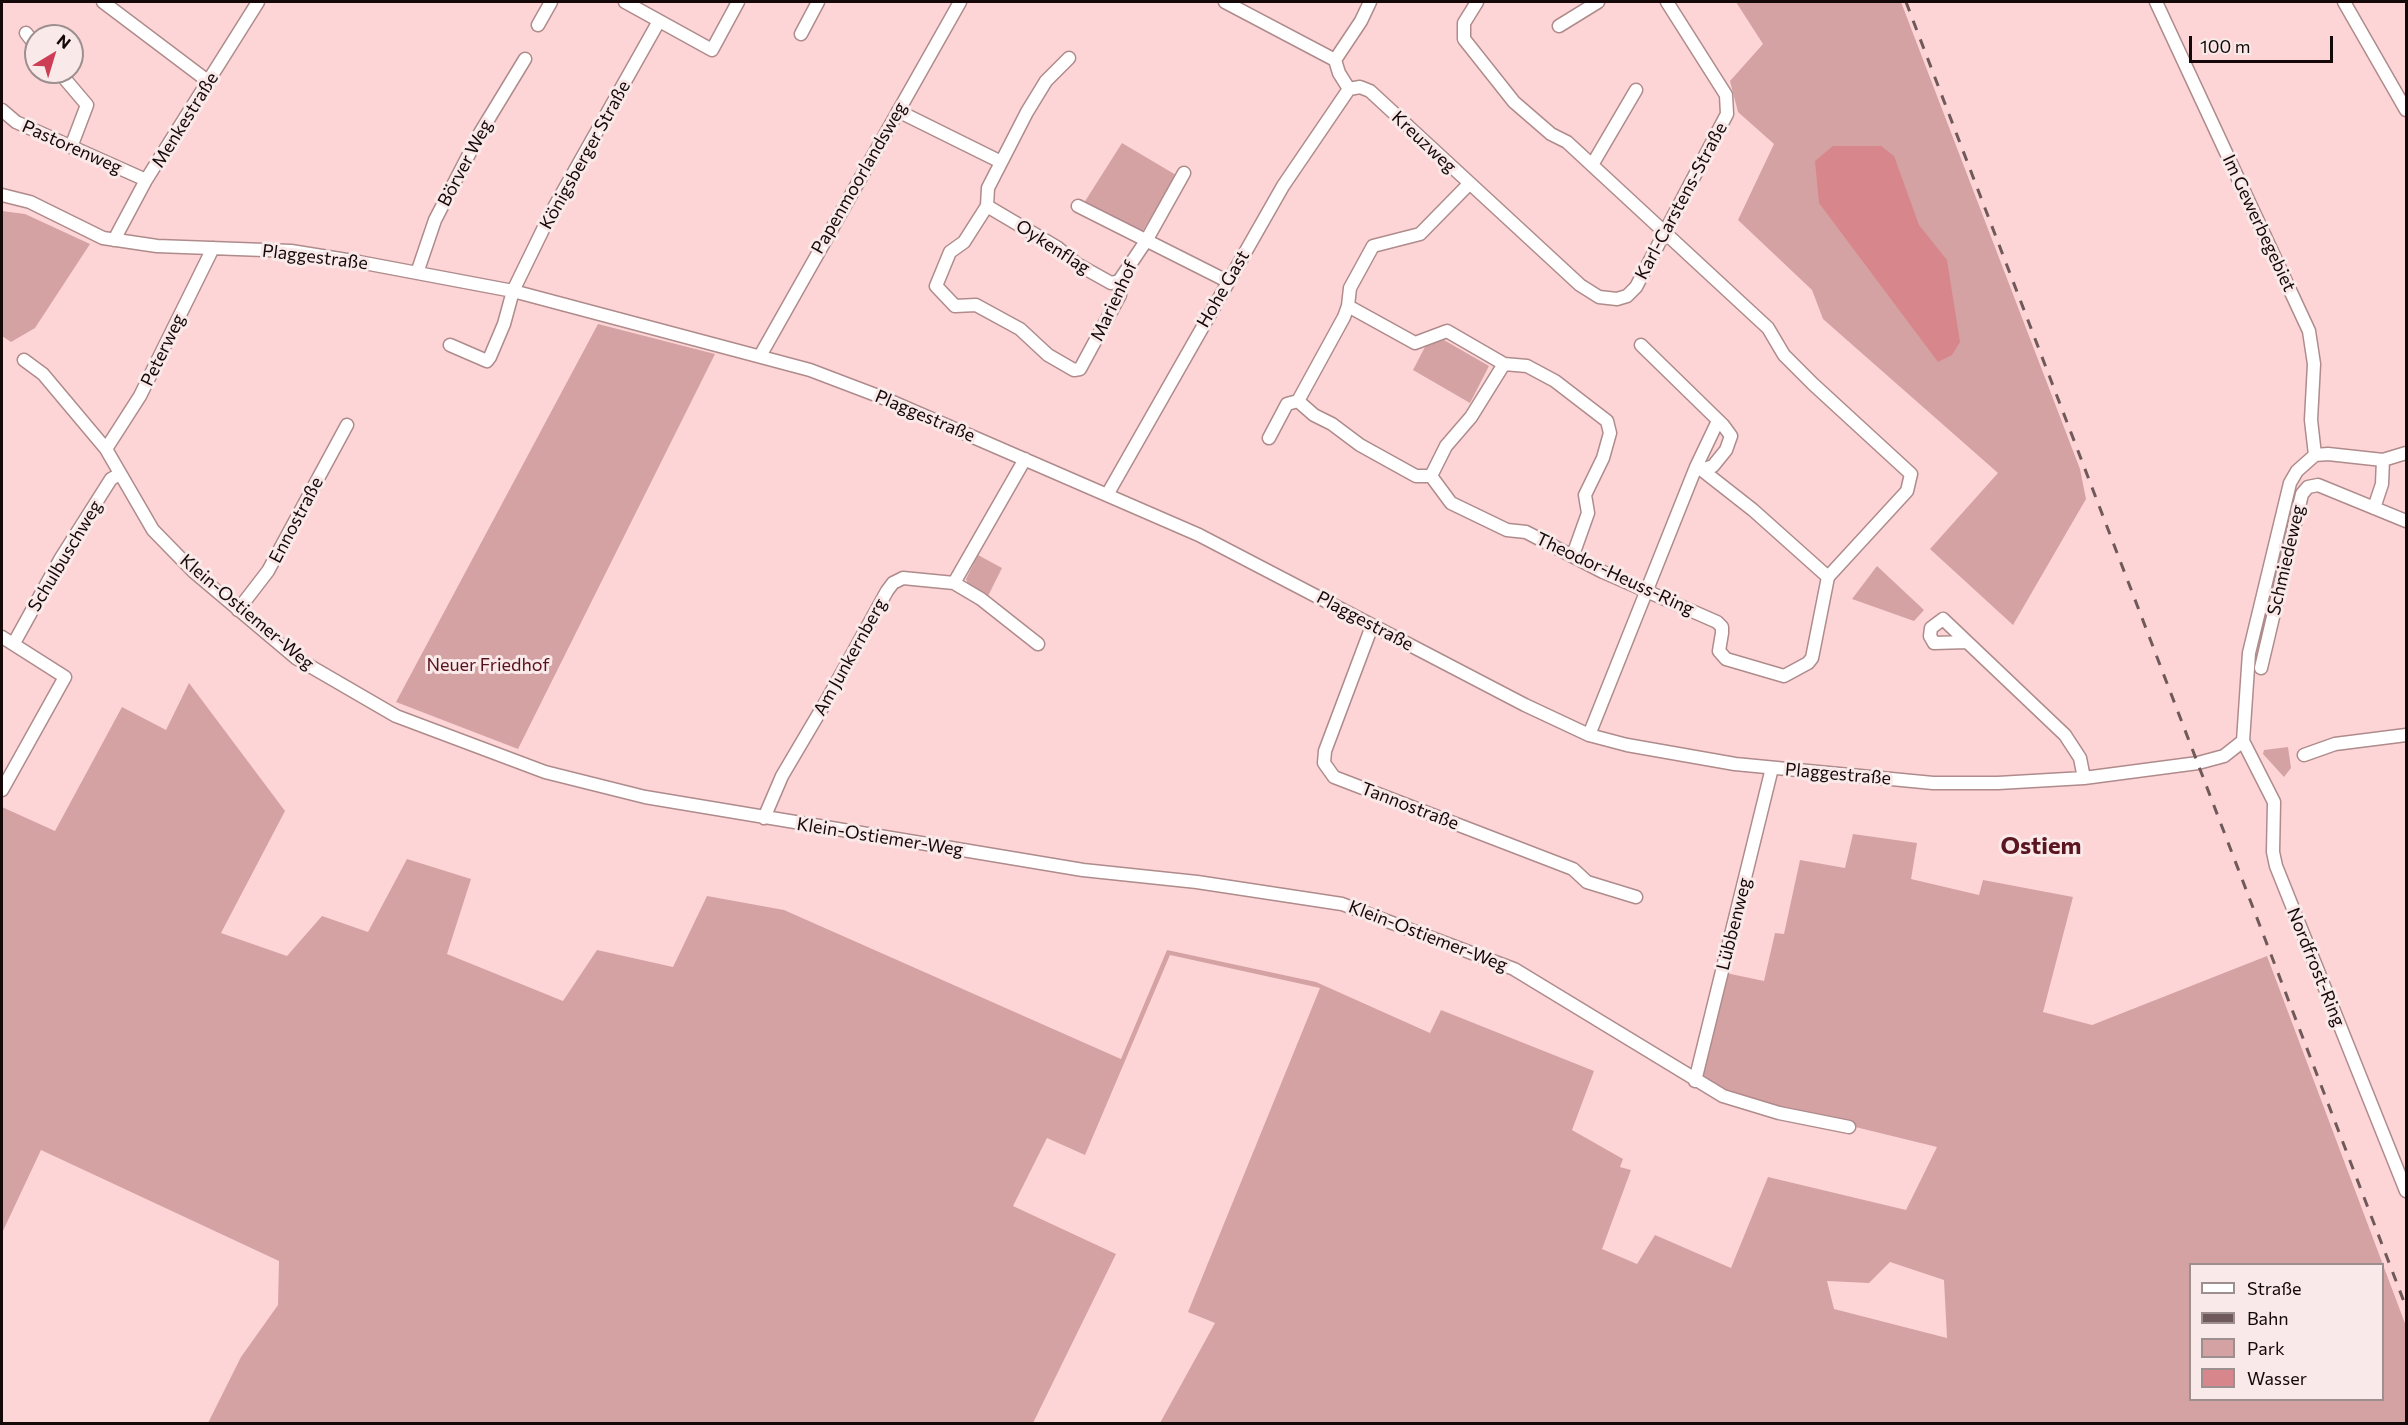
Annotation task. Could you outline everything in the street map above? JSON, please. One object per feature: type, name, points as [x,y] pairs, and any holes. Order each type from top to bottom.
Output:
[{"type":"street","points":[[103,2],[209,82]]},
{"type":"street","name":"Menkestraße","points":[[114,240],[146,180],[258,2]]},
{"type":"street","points":[[538,25],[551,2]]},
{"type":"street","points":[[625,2],[712,50],[738,2]]},
{"type":"street","points":[[801,34],[818,2]]},
{"type":"street","name":"Papenmoorlandsweg","points":[[760,356],[960,2]]},
{"type":"street","points":[[1226,2],[1335,60],[1339,73],[1349,88]]},
{"type":"street","points":[[1335,60],[1361,21],[1370,2]]},
{"type":"street","points":[[1477,2],[1464,24],[1464,39],[1474,56],[1491,70],[1514,102],[1551,134],[1567,142],[1768,328],[1784,355],[1813,384],[1908,468],[1911,474],[1907,491],[1828,577],[1753,510],[1699,469]]},
{"type":"street","points":[[1559,26],[1598,2]]},
{"type":"street","name":"Karl-Carstens-Straße","points":[[1617,299],[1627,296],[1635,287],[1727,114],[1726,95],[1667,2]]},
{"type":"street","name":"Im Gewerbegebiet","points":[[2156,2],[2309,331],[2314,364],[2311,420],[2315,455]]},
{"type":"street","points":[[2344,2],[2406,110]]},
{"type":"street","name":"Königsberger Straße","points":[[513,291],[551,213],[659,21]]},
{"type":"street","name":"Marienhof","points":[[1069,58],[1046,81],[999,161],[988,188],[987,206],[964,242],[950,252],[936,286],[955,306],[976,305],[1020,329],[1048,355],[1074,370],[1084,365],[1120,294],[1119,281],[1146,241],[1184,174]]},
{"type":"street","name":"Börver Weg","points":[[417,273],[435,220],[480,133],[525,59]]},
{"type":"street","points":[[69,84],[87,105],[71,147]]},
{"type":"street","name":"Kreuzweg","points":[[1349,88],[1360,87],[1370,91],[1580,285],[1599,297],[1617,299]]},
{"type":"street","name":"Hohe Gast","points":[[1107,495],[1283,186],[1349,88]]},
{"type":"street","points":[[1592,165],[1636,90]]},
{"type":"street","name":"Pastorenweg","points":[[2,110],[16,122],[146,180]]},
{"type":"street","points":[[898,111],[999,161]]},
{"type":"street","points":[[1269,438],[1287,404],[1298,400],[1348,306],[1350,288],[1372,246],[1420,234],[1469,184]]},
{"type":"street","name":"Plaggestraße","points":[[2,195],[30,202],[103,238],[157,246],[291,251],[417,273],[513,291],[810,370],[881,397],[1234,552],[1521,703],[1589,735],[1679,756],[1772,768],[1933,783],[2084,778],[2206,762],[2224,756],[2243,741]]},
{"type":"street","name":"Oykenflag","points":[[987,206],[1058,248],[1077,264],[1112,283],[1119,281]]},
{"type":"street","name":"Marienhof","points":[[1078,206],[1227,281]]},
{"type":"street","name":"Peterweg","points":[[106,449],[140,396],[213,248]]},
{"type":"street","points":[[450,345],[487,361],[504,324],[513,291]]},
{"type":"street","points":[[1348,306],[1415,343],[1447,331],[1504,364],[1527,366],[1555,381],[1608,421],[1610,433],[1603,458],[1585,495],[1588,513],[1573,555]]},
{"type":"street","points":[[1641,345],[1723,425],[1731,436],[1726,450],[1713,466],[1699,469]]},
{"type":"street","name":"Klein-Ostiemer-Weg","points":[[24,360],[44,374],[106,449],[153,530],[194,572],[296,658],[396,716],[554,774],[645,797],[1083,870],[1197,882],[1341,904],[1514,969],[1723,1096],[1779,1113],[1849,1127]]},
{"type":"street","points":[[1298,400],[1314,415],[1332,424],[1360,445],[1416,476],[1431,476],[1446,446],[1471,417],[1504,364]]},
{"type":"street","name":"Ennostraße","points":[[238,610],[268,571],[347,425]]},
{"type":"street","points":[[1589,735],[1716,425],[1723,425]]},
{"type":"street","points":[[2243,741],[2246,726],[2249,653],[2290,483],[2297,471],[2315,455],[2328,454],[2383,460],[2406,453]]},
{"type":"street","points":[[1025,459],[954,583],[981,599],[1038,644]]},
{"type":"street","points":[[2374,508],[2382,484],[2383,460]]},
{"type":"street","name":"Schulbuschweg","points":[[14,643],[60,561],[111,478],[120,474]]},
{"type":"street","name":"Theodor-Heuss-Ring","points":[[1431,476],[1451,503],[1507,530],[1526,532],[1603,572],[1717,622],[1722,627],[1720,656],[1784,676],[1808,663],[1812,658],[1828,577]]},
{"type":"street","name":"Schmiedeweg","points":[[2261,668],[2302,494],[2308,487],[2318,485],[2406,521]]},
{"type":"street","name":"Am Junkernberg","points":[[764,818],[782,776],[893,583],[903,578],[954,583]]},
{"type":"street","name":"Tannostraße","points":[[1372,626],[1325,751],[1324,763],[1334,777],[1573,869],[1587,882],[1636,897]]},
{"type":"street","points":[[2,637],[65,677],[2,790]]},
{"type":"street","points":[[1967,642],[2065,735],[2080,758],[2084,778]]},
{"type":"street","points":[[2304,755],[2335,744],[2406,735]]},
{"type":"street","name":"Nordfrost-Ring","points":[[2243,741],[2274,802],[2273,852],[2276,866],[2406,1191]]},
{"type":"street","name":"Lübbenweg","points":[[1695,1081],[1772,768]]},
{"type":"green space","points":[[1736,2],[1901,2],[2080,469],[2086,499],[2013,625],[1930,549],[1998,473],[1823,319],[1812,290],[1738,220],[1774,144],[1738,112],[1730,81],[1763,44]]},
{"type":"green space","points":[[1122,143],[1176,175],[1141,234],[1082,206]]},
{"type":"green space","points":[[2,211],[25,214],[90,244],[35,328],[11,342],[2,336]]},
{"type":"green space","name":"Neuer Friedhof","points":[[598,324],[715,354],[518,749],[396,702]]},
{"type":"green space","points":[[1444,340],[1489,366],[1470,403],[1413,370],[1427,343]]},
{"type":"green space","points":[[978,555],[1002,568],[988,596],[969,587],[966,579]]},
{"type":"green space","points":[[1877,566],[1924,610],[1914,621],[1852,599]]},
{"type":"green space","points":[[189,683],[285,811],[221,933],[287,956],[322,916],[368,932],[407,859],[471,879],[447,954],[563,1001],[597,950],[673,967],[707,896],[784,910],[1121,1059],[1167,950],[1316,982],[1430,1033],[1441,1010],[1594,1071],[1572,1130],[1623,1159],[1620,1167],[1631,1170],[1602,1249],[1637,1264],[1655,1235],[1731,1268],[1768,1177],[1906,1210],[1937,1147],[1741,1099],[1700,1078],[1726,973],[1764,981],[1775,933],[1784,934],[1800,860],[1845,868],[1853,834],[1917,843],[1911,879],[1979,895],[1983,880],[2073,897],[2043,1012],[2092,1025],[2267,956],[2382,1263],[2189,1263],[2189,1401],[2384,1401],[2384,1267],[2406,1326],[2406,1423],[1160,1423],[1215,1323],[1188,1312],[1320,988],[1170,955],[1085,1155],[1047,1138],[1013,1206],[1116,1254],[1033,1423],[208,1423],[241,1357],[278,1305],[279,1261],[41,1150],[2,1233],[2,807],[55,831],[122,707],[166,730]],"holes":[[[1890,1262],[1944,1280],[1947,1338],[1834,1309],[1827,1281],[1869,1283]]]},
{"type":"green space","points":[[2288,747],[2291,768],[2284,777],[2263,754],[2264,750]]},
{"type":"water","points":[[1833,146],[1881,146],[1894,156],[1919,225],[1947,260],[1960,342],[1952,355],[1938,362],[1819,203],[1815,161]]},
{"type":"railway","points":[[1906,2],[2406,1307]]},
{"type":"district","name":"Ostiem","points":[[2041,846]]}]
